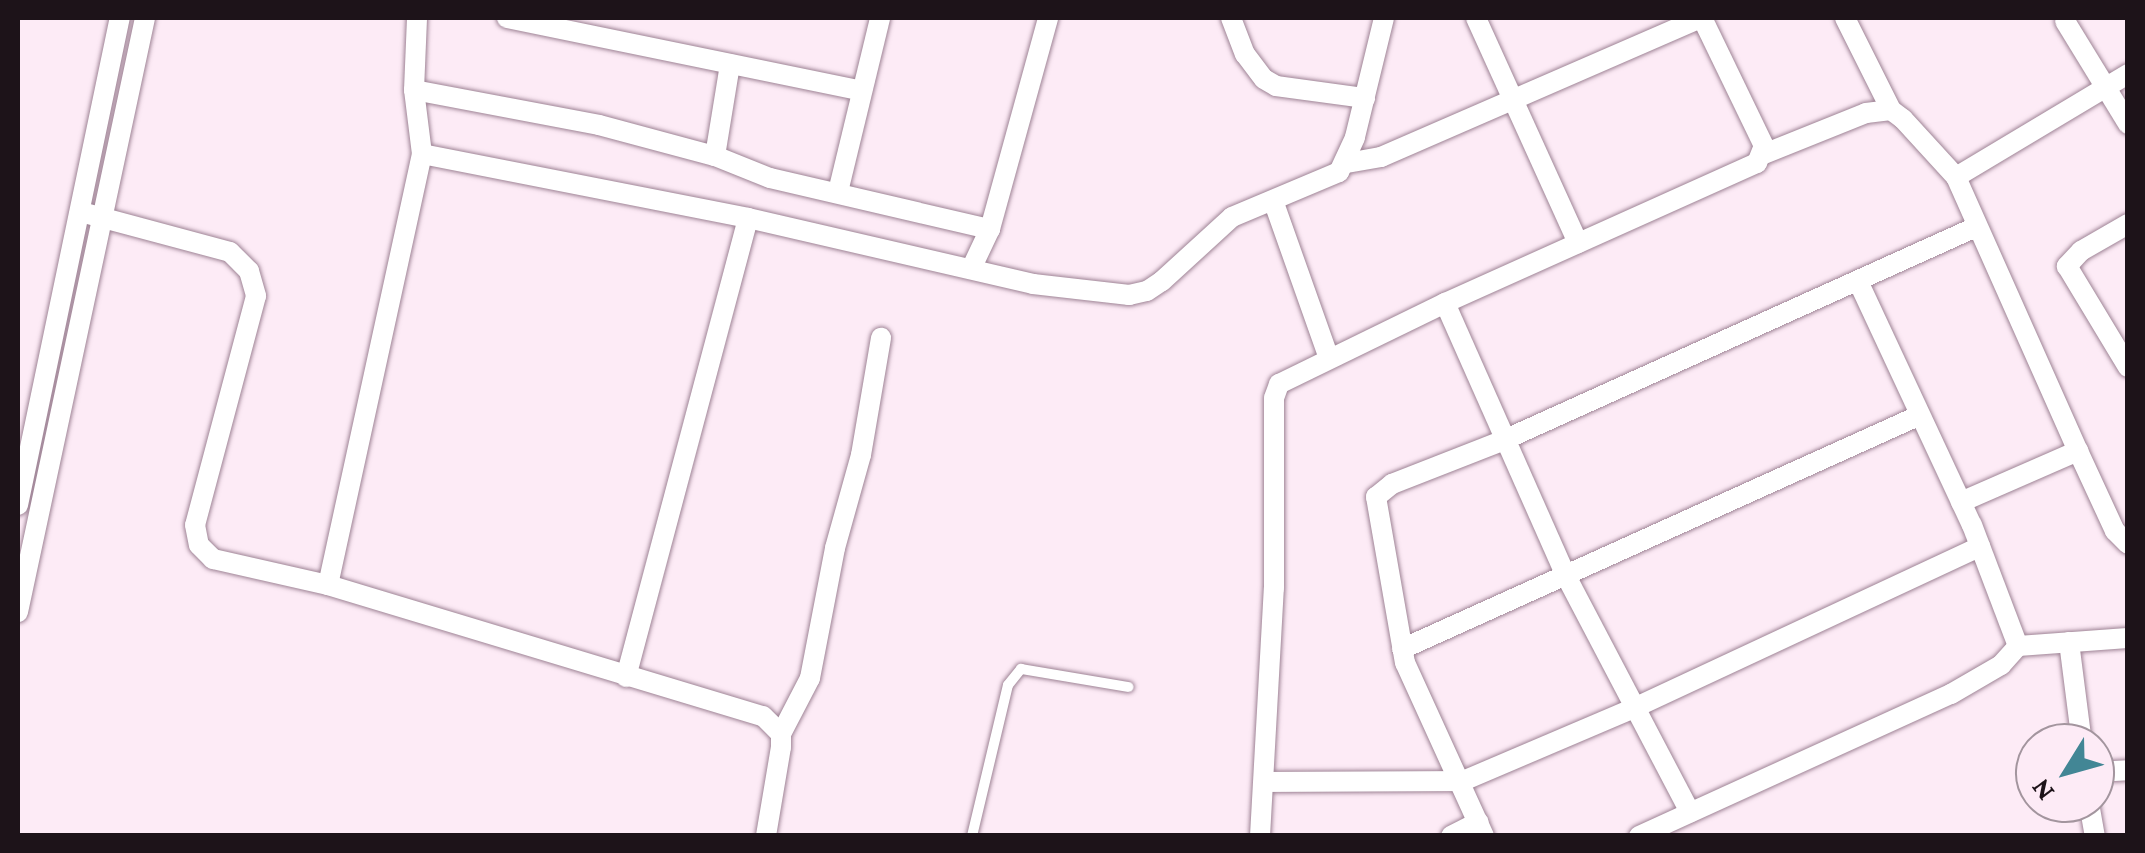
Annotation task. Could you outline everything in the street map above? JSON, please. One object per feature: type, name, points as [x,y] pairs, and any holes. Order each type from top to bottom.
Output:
[{"type":"street","points":[[18,505],[120,18]]},
{"type":"street","points":[[18,612],[103,216],[140,18]]},
{"type":"street","points":[[328,585],[422,154],[414,90],[417,18]]},
{"type":"street","points":[[507,18],[862,91]]},
{"type":"street","points":[[838,192],[880,18]]},
{"type":"street","points":[[972,267],[990,229],[1048,18]]},
{"type":"street","points":[[1231,18],[1245,54],[1264,79],[1276,86],[1365,98]]},
{"type":"street","points":[[422,154],[748,218],[1033,284],[1129,296],[1162,281],[1232,217],[1274,203],[1339,172],[1347,163],[1384,18]]},
{"type":"street","points":[[1476,18],[1578,244]]},
{"type":"street","points":[[1347,163],[1381,157],[1701,18],[1756,128],[1764,154]]},
{"type":"street","points":[[1844,18],[1891,110],[1956,177],[2115,530],[2128,544]]},
{"type":"street","points":[[2066,21],[2128,124]]},
{"type":"street","points":[[715,156],[730,64]]},
{"type":"street","points":[[1956,177],[2128,74]]},
{"type":"street","points":[[414,90],[599,125],[715,156],[770,178],[990,229]]},
{"type":"street","points":[[1260,836],[1274,588],[1274,398],[1284,380],[1444,303],[1746,170],[1764,154],[1866,113],[1891,110]]},
{"type":"street","points":[[1274,203],[1328,358]]},
{"type":"street","points":[[81,212],[230,252],[249,272],[256,296],[195,526],[198,545],[213,559],[328,585],[763,716],[781,734]]},
{"type":"street","points":[[626,677],[748,218]]},
{"type":"street","points":[[2128,224],[2072,258],[2067,266],[2128,367]]},
{"type":"street","points":[[1451,836],[1482,829],[1402,649],[1376,497],[1392,484],[1504,440],[1976,227]]},
{"type":"street","points":[[1858,281],[1961,502],[2018,646]]},
{"type":"street","points":[[1444,303],[1566,574],[1690,812]]},
{"type":"street","points":[[766,836],[781,734],[810,678],[835,548],[861,454],[881,338]]},
{"type":"street","points":[[1402,649],[1918,416]]},
{"type":"street","points":[[1961,502],[2078,451]]},
{"type":"street","points":[[1266,782],[1463,781],[1634,708],[1980,547]]},
{"type":"street","points":[[1639,836],[1952,694],[2001,665],[2018,646],[2128,638]]},
{"type":"street","points":[[2068,642],[2079,723]]},
{"type":"lane","points":[[972,836],[1008,684],[1021,668],[1128,686]]}]
